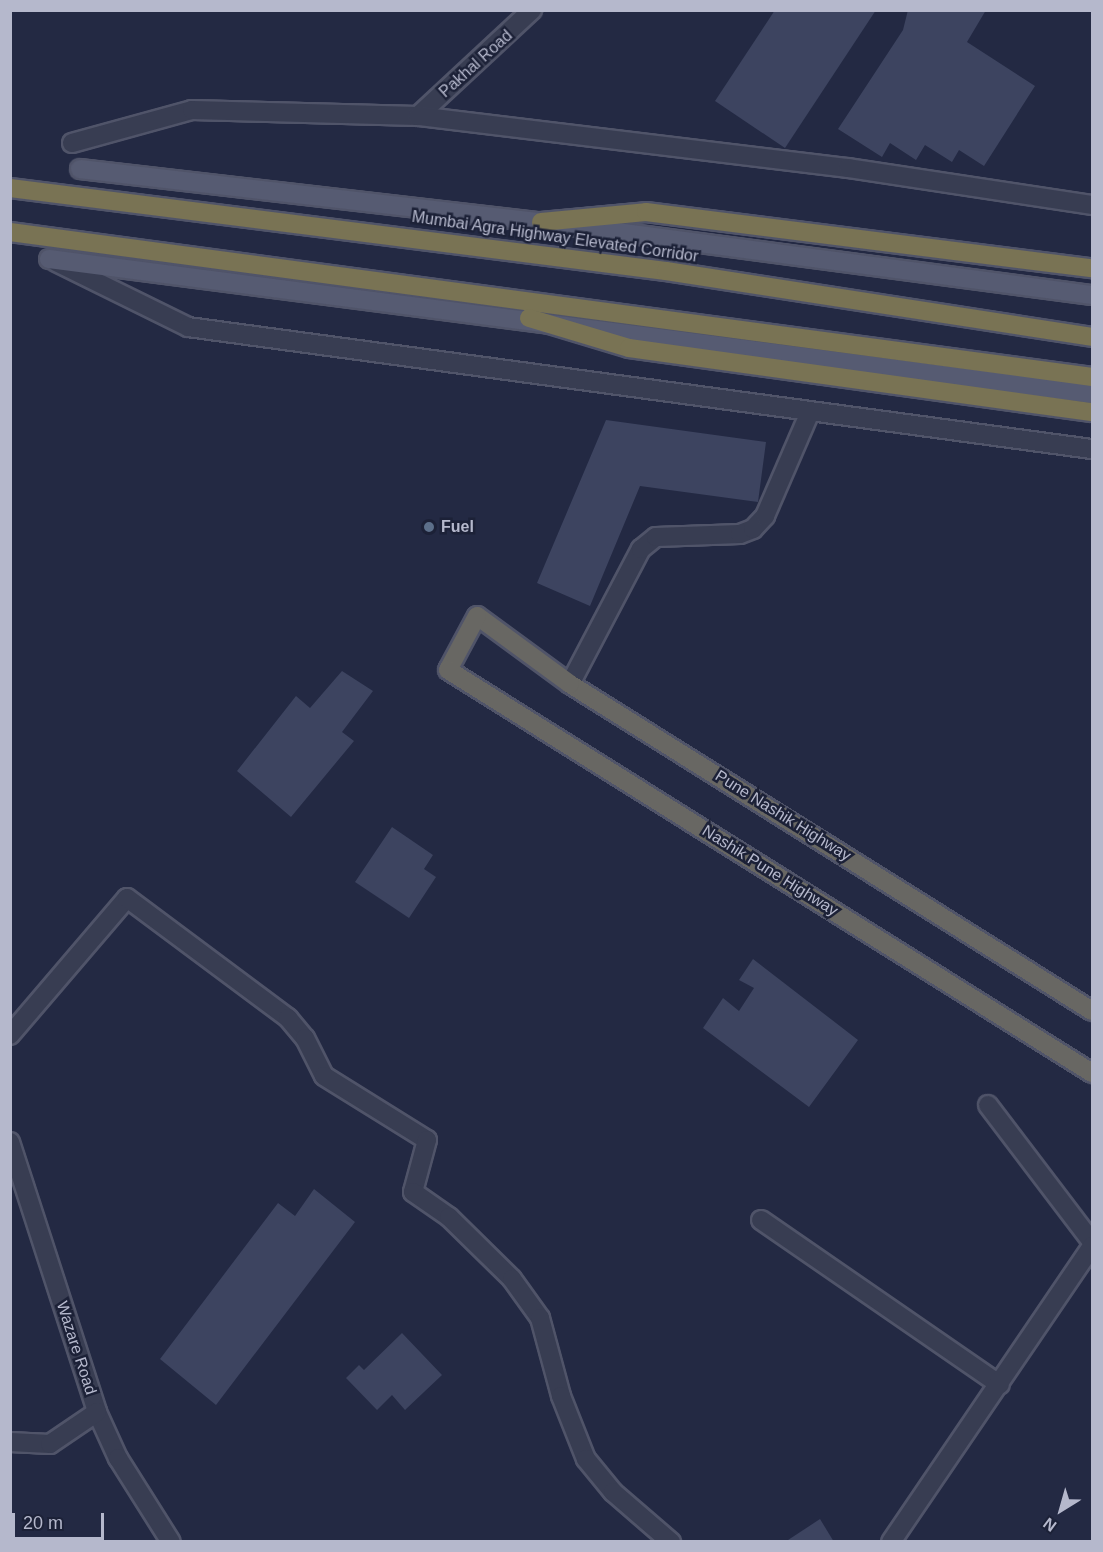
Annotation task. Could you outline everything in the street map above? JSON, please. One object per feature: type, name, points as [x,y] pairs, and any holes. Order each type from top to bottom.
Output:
[{"type":"highway","name":"Mumbai Agra Highway Elevated Corridor","points":[[10,188],[654,270],[1092,337]]},
{"type":"highway","points":[[541,222],[646,212],[1092,268]]},
{"type":"highway","points":[[10,232],[1092,377]]},
{"type":"highway","points":[[529,318],[628,348],[1092,412]]},
{"type":"highway","name":"Pune Nashik Highway","points":[[448,670],[477,616],[570,684],[1092,1011]]},
{"type":"highway","name":"Nashik Pune Highway","points":[[448,670],[1092,1073]]},
{"type":"main road","points":[[80,169],[541,222],[1092,295]]},
{"type":"main road","points":[[50,259],[529,318],[1092,394]]},
{"type":"street","name":"Pakhal Road","points":[[418,116],[532,10]]},
{"type":"street","points":[[72,143],[192,110],[418,116],[848,168],[1092,206]]},
{"type":"street","points":[[50,259],[188,327],[1092,450]]},
{"type":"street","points":[[570,684],[641,549],[656,537],[741,534],[753,529],[765,516],[810,412]]},
{"type":"street","points":[[10,1035],[127,897],[288,1018],[305,1038],[324,1076],[427,1140],[413,1192],[458,1225],[512,1279],[540,1318],[561,1396],[586,1459],[613,1492],[671,1542]]},
{"type":"street","points":[[892,1541],[1000,1385],[1092,1244],[988,1106]]},
{"type":"street","name":"Wazare Road","points":[[10,1142],[97,1412],[118,1458],[171,1542]]},
{"type":"street","points":[[761,1220],[1000,1385]]},
{"type":"street","points":[[10,1442],[50,1443],[97,1412]]},
{"type":"building","points":[[775,10],[876,10],[785,148],[715,101]]},
{"type":"building","points":[[908,10],[986,10],[967,42],[1035,86],[984,166],[959,150],[952,162],[925,145],[916,160],[890,143],[882,157],[838,129],[903,30]]},
{"type":"building","points":[[606,420],[766,442],[758,502],[640,486],[590,606],[537,583]]},
{"type":"building","points":[[342,671],[373,691],[342,732],[354,741],[291,817],[237,771],[296,696],[310,708]]},
{"type":"building","points":[[392,827],[433,855],[424,869],[436,877],[409,918],[355,882]]},
{"type":"building","points":[[753,959],[858,1040],[809,1107],[703,1028],[723,998],[739,1011],[754,988],[739,980]]},
{"type":"building","points":[[314,1189],[355,1222],[216,1405],[160,1359],[278,1203],[295,1216]]},
{"type":"building","points":[[402,1333],[442,1375],[405,1410],[392,1395],[377,1410],[346,1378],[359,1365],[364,1370]]},
{"type":"building","points":[[820,1519],[834,1542],[785,1542]]},
{"type":"place","name":"Fuel","points":[[429,527]]}]
